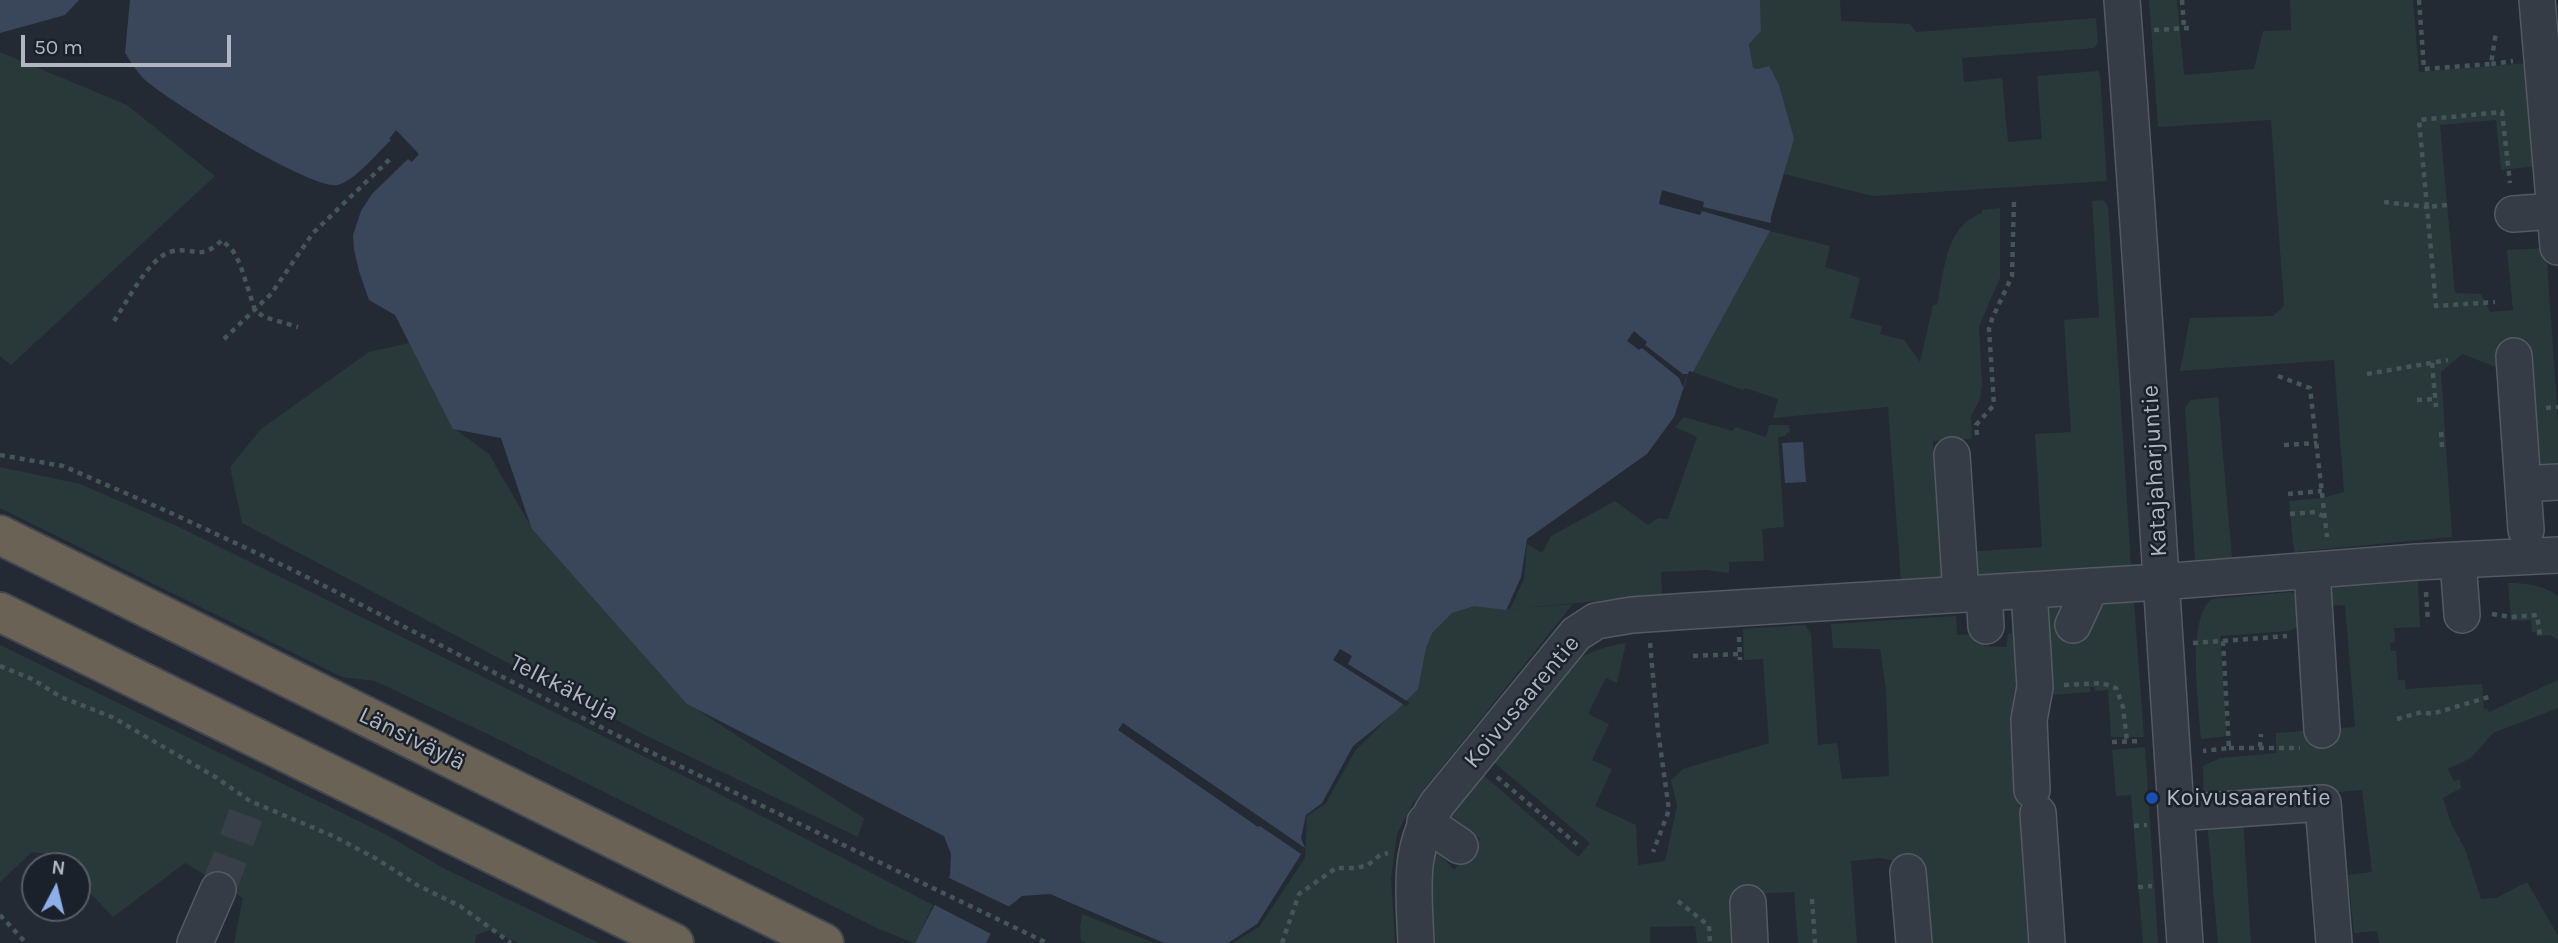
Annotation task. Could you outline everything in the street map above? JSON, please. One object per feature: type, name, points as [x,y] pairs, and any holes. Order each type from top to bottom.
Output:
[{"type":"highway","name":"Länsiväylä","points":[[0,535],[824,943]]},
{"type":"highway","points":[[0,612],[674,943]]},
{"type":"street","name":"Katajaharjuntie","points":[[2122,0],[2185,943]]},
{"type":"street","points":[[2537,0],[2558,247]]},
{"type":"street","points":[[2512,214],[2556,199]]},
{"type":"street","points":[[2514,356],[2526,530]]},
{"type":"street","points":[[1965,446],[1977,605]]},
{"type":"street","points":[[2523,484],[2558,482]]},
{"type":"street","name":"Koivusaarentie","points":[[1416,943],[1414,860],[1425,822],[1576,634],[1596,621],[1648,615],[1977,605],[2029,590],[2558,555]]},
{"type":"street","points":[[2458,560],[2462,615]]},
{"type":"street","points":[[2312,571],[2312,739]]},
{"type":"street","points":[[2073,625],[2091,586]]},
{"type":"street","points":[[2029,590],[2035,687],[2029,720],[2047,943]]},
{"type":"street","points":[[2176,813],[2323,803],[2334,943]]},
{"type":"street","points":[[1425,822],[1460,846]]},
{"type":"street","points":[[1908,872],[1914,943]]},
{"type":"street","points":[[195,943],[218,890]]},
{"type":"street","points":[[1748,903],[1750,943]]},
{"type":"path","points":[[2182,0],[2184,28]]},
{"type":"path","points":[[2419,0],[2424,69],[2491,64],[2496,33]]},
{"type":"path","points":[[2495,302],[2436,306],[2420,120],[2502,112],[2512,214]]},
{"type":"path","points":[[225,340],[271,294],[313,233],[392,157]]},
{"type":"path","points":[[1965,446],[1976,425],[1994,405],[1989,328],[2012,276],[2014,199]]},
{"type":"path","points":[[2384,202],[2427,207],[2447,205]]},
{"type":"path","points":[[114,321],[148,270],[163,256],[176,252],[203,253],[215,248],[222,240],[233,251],[240,264],[256,310],[264,317],[298,327]]},
{"type":"path","points":[[2368,374],[2448,360]]},
{"type":"path","points":[[2432,363],[2436,407]]},
{"type":"path","points":[[2278,376],[2310,388],[2324,514],[2290,514]]},
{"type":"path","points":[[2417,400],[2435,399]]},
{"type":"path","points":[[2442,447],[2441,431],[2445,430]]},
{"type":"path","points":[[2284,445],[2317,443]]},
{"type":"path","name":"Telkkäkuja","points":[[0,455],[63,466],[169,512],[293,570],[640,747],[1047,943]]},
{"type":"path","points":[[2288,494],[2322,491]]},
{"type":"path","points":[[2426,595],[2428,622]]},
{"type":"path","points":[[1648,615],[1658,731],[1669,810],[1653,852]]},
{"type":"path","points":[[2511,617],[2537,615],[2540,636]]},
{"type":"path","points":[[2165,645],[2278,636]]},
{"type":"path","points":[[2223,641],[2229,748]]},
{"type":"path","points":[[1693,656],[1740,654]]},
{"type":"path","points":[[0,666],[112,717],[217,778],[250,801],[333,836],[377,859],[417,885],[460,906],[511,943]]},
{"type":"path","points":[[2035,687],[2110,685],[2119,695],[2127,741]]},
{"type":"path","points":[[2397,719],[2422,712],[2432,714],[2492,696]]},
{"type":"path","points":[[2260,747],[2261,734]]},
{"type":"path","points":[[2172,754],[2260,747],[2312,739]]},
{"type":"path","points":[[1474,758],[1578,846]]},
{"type":"path","points":[[1282,943],[1299,894],[1336,868],[1357,869],[1368,865],[1380,855],[1398,852],[1414,860]]},
{"type":"path","points":[[1812,899],[1815,943]]},
{"type":"path","points":[[1678,901],[1709,926],[1710,943]]},
{"type":"path","points":[[0,915],[26,943]]},
{"type":"shaded area","points":[[1760,0],[1840,0],[1841,21],[1910,24],[1916,32],[2096,18],[2098,43],[2094,48],[1962,58],[1964,82],[2002,78],[2008,142],[2042,139],[2037,76],[2098,71],[2107,181],[1873,196],[1784,174],[1793,139],[1779,85],[1759,69],[1753,68],[1749,44],[1761,31]]},
{"type":"shaded area","points":[[2149,0],[2177,0],[2184,75],[2254,69],[2263,31],[2291,30],[2290,0],[2413,0],[2419,72],[2528,63],[2538,166],[2501,170],[2496,120],[2440,125],[2455,293],[2481,294],[2490,312],[2513,310],[2507,250],[2546,248],[2558,421],[2558,472],[2547,472],[2537,464],[2498,368],[2462,354],[2441,372],[2452,537],[2294,552],[2289,501],[2323,498],[2344,492],[2334,360],[2180,371],[2190,318],[2273,316],[2284,306],[2271,120],[2158,127]]},
{"type":"shaded area","points":[[0,52],[127,105],[215,176],[11,365],[0,356]]},
{"type":"shaded area","points":[[2103,200],[2108,206],[2131,565],[1975,575],[1969,555],[1979,551],[2042,547],[2035,434],[2071,432],[2064,320],[2099,317],[2092,201]]},
{"type":"shaded area","points":[[2000,208],[2000,278],[1979,326],[1982,385],[1980,399],[1971,416],[1972,439],[1933,441],[1943,578],[1901,582],[1888,407],[1773,418],[1778,399],[1693,372],[1770,231],[1830,246],[1825,267],[1860,278],[1850,318],[1882,326],[1880,334],[1904,340],[1920,362],[1933,305],[1937,305],[1953,239],[1960,228],[1982,213],[1982,210]]},
{"type":"shaded area","points":[[395,314],[944,836],[696,709],[864,818],[858,837],[647,736],[242,523],[230,467],[261,429],[369,352],[409,343]],"holes":[[[455,429],[501,438],[530,525],[489,454]]]},
{"type":"shaded area","points":[[2218,397],[2232,558],[2195,560],[2185,408],[2191,400]]},
{"type":"shaded area","points":[[1684,417],[1733,431],[1735,427],[1766,437],[1769,425],[1789,425],[1790,432],[1786,433],[1786,436],[1778,437],[1784,527],[1762,529],[1764,561],[1729,562],[1729,573],[1705,570],[1661,572],[1662,595],[1510,609],[1524,579],[1527,544],[1542,553],[1551,536],[1615,501],[1648,525],[1658,518],[1668,519],[1697,437],[1675,427]]},
{"type":"shaded area","points":[[0,467],[80,484],[179,527],[704,786],[933,905],[915,943],[879,929],[498,739],[375,681],[342,677],[0,508]]},
{"type":"shaded area","points":[[1570,509],[1527,539],[1521,577],[1507,609],[1573,604],[1413,803],[1397,834],[1391,878],[1395,943],[1233,943],[1259,927],[1305,858],[1307,816],[1326,803],[1355,751],[1386,720],[1353,746],[1332,783],[1359,652]]},
{"type":"shaded area","points":[[2418,581],[2420,627],[2394,628],[2395,642],[2390,643],[2391,651],[2396,651],[2398,680],[2405,680],[2406,689],[2482,684],[2484,709],[2487,708],[2489,712],[2558,680],[2558,708],[2493,733],[2471,758],[2448,769],[2454,781],[2460,779],[2461,788],[2443,798],[2451,823],[2465,849],[2481,899],[2496,898],[2527,882],[2558,936],[2558,943],[2379,943],[2377,931],[2354,933],[2348,875],[2372,872],[2362,790],[2204,803],[2203,766],[2220,758],[2276,753],[2276,733],[2355,727],[2345,605],[2322,606],[2322,589]]},
{"type":"shaded area","points":[[2508,583],[2534,585],[2558,596],[2558,640],[2550,635],[2537,636],[2536,632],[2532,632],[2531,620],[2511,621]]},
{"type":"shaded area","points":[[2291,592],[2298,596],[2300,620],[2297,627],[2289,631],[2220,636],[2227,736],[2201,739],[2196,664],[2199,624],[2204,609],[2212,599]]},
{"type":"shaded area","points":[[2134,602],[2144,737],[2111,737],[2108,690],[2095,691],[2095,687],[2090,687],[2090,692],[2052,695],[2047,639],[2037,608]]},
{"type":"shaded area","points":[[2021,609],[2026,668],[2013,708],[2028,943],[1925,943],[1920,867],[1881,858],[1851,861],[1857,943],[1798,943],[1794,892],[1757,894],[1741,943],[1697,943],[1695,926],[1650,927],[1650,943],[1430,943],[1430,843],[1454,870],[1480,839],[1447,813],[1481,773],[1578,857],[1590,843],[1491,760],[1573,663],[1585,655],[1626,643],[1617,683],[1606,678],[1588,714],[1609,724],[1592,760],[1612,769],[1595,806],[1636,825],[1638,865],[1665,861],[1677,806],[1671,780],[1683,769],[1769,743],[1763,659],[1744,660],[1743,629],[1805,625],[1811,634],[1818,745],[1837,743],[1842,779],[1889,776],[1886,689],[1880,649],[1833,648],[1831,624],[1956,616],[1957,635],[1984,634],[1984,646],[2006,647],[2008,634],[2012,633],[2011,610]]},
{"type":"shaded area","points":[[0,645],[387,835],[443,868],[599,943],[519,943],[490,930],[476,935],[475,943],[234,943],[243,898],[185,863],[113,917],[91,894],[91,852],[21,852],[21,862],[0,882]]},
{"type":"shaded area","points":[[2145,747],[2158,943],[2143,943],[2131,795],[2116,796],[2112,750]]},
{"type":"shaded area","points":[[2243,820],[2251,943],[2218,943],[2207,822]]},
{"type":"shaded area","points":[[1082,914],[1154,943],[1081,941]]},
{"type":"water","points":[[0,0],[79,0],[65,15],[0,33]]},
{"type":"water","points":[[130,0],[1760,0],[1761,31],[1749,44],[1753,68],[1769,66],[1779,85],[1794,139],[1771,217],[1770,231],[1693,372],[1689,371],[1674,417],[1647,454],[1527,539],[1521,577],[1506,610],[1474,606],[1452,613],[1432,633],[1426,648],[1418,689],[1353,746],[1322,803],[1306,815],[1301,838],[1305,848],[1257,924],[1228,943],[1164,943],[1050,894],[1022,896],[1001,913],[986,943],[915,943],[950,875],[951,854],[944,836],[687,704],[532,529],[501,438],[453,429],[395,315],[369,300],[354,249],[353,235],[361,211],[372,194],[408,159],[412,162],[419,154],[396,130],[389,139],[391,140],[366,166],[344,183],[322,183],[299,174],[181,106],[141,76],[125,53]]},
{"type":"water","points":[[1803,442],[1806,482],[1785,483],[1782,443]]},
{"type":"pier","points":[[1662,190],[1704,202],[1703,207],[1775,224],[1774,232],[1702,211],[1700,215],[1659,204]]},
{"type":"pier","points":[[1634,331],[1647,342],[1645,345],[1683,374],[1688,374],[1683,387],[1679,378],[1642,348],[1639,350],[1627,341]]},
{"type":"pier","points":[[1340,649],[1352,656],[1348,664],[1410,703],[1406,706],[1333,660]]},
{"type":"pier","points":[[1123,723],[1305,848],[1301,854],[1118,730]]},
{"type":"pier","points":[[945,876],[1012,908],[1003,915],[993,935],[931,903]]},
{"type":"tunnel","points":[[218,890],[246,815]]},
{"type":"place","name":"Koivusaarentie","points":[[2152,798]]}]
